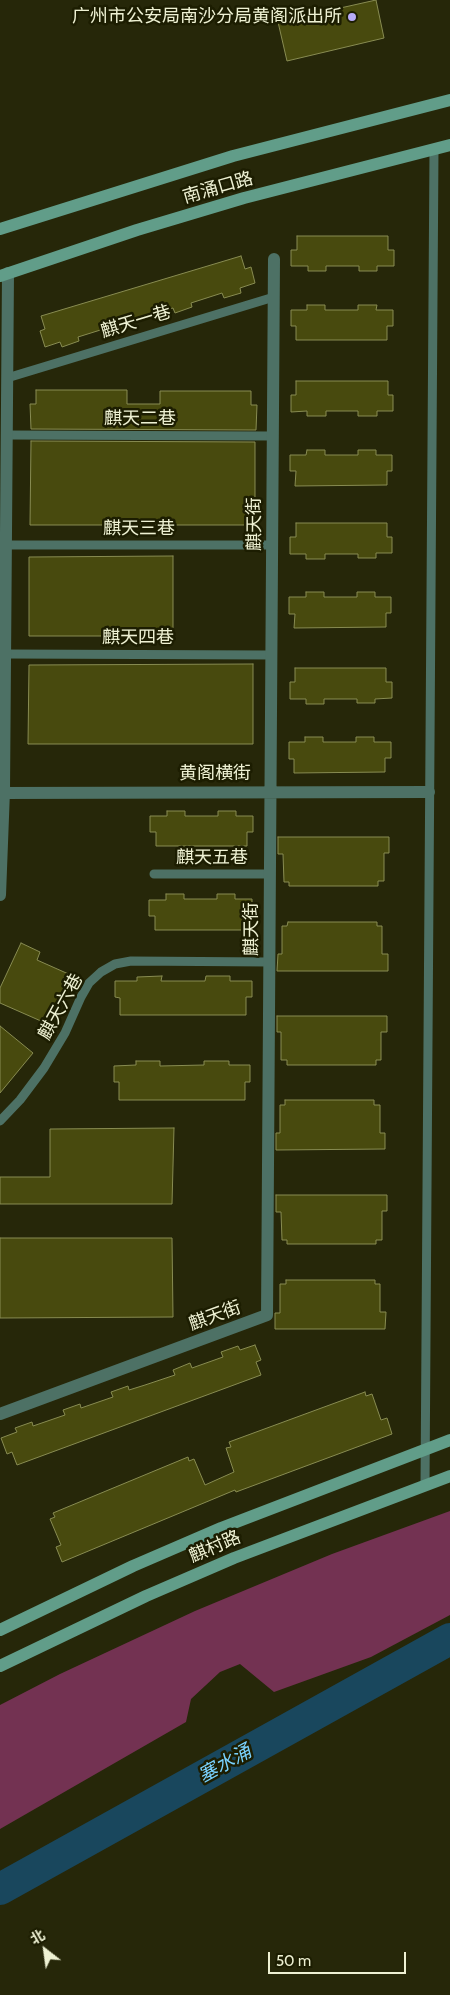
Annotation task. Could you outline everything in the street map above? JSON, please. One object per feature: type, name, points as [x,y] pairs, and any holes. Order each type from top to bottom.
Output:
[{"type":"street","name":"南涌口路","points":[[0,229],[124,188],[233,156],[450,100]]},
{"type":"street","name":"南涌口路","points":[[4,274],[137,230],[244,198],[450,145]]},
{"type":"street","name":"麒天街","points":[[0,1414],[267,1315],[274,259]]},
{"type":"street","points":[[0,895],[7,435],[4,274]]},
{"type":"street","name":"黄阁横街","points":[[2,792],[429,792]]},
{"type":"street","name":"麒村路","points":[[0,1630],[133,1566],[221,1528],[450,1440]]},
{"type":"street","name":"麒村路","points":[[0,1666],[146,1596],[234,1558],[450,1476]]},
{"type":"lane","points":[[425,1485],[434,149]]},
{"type":"lane","name":"麒天一巷","points":[[7,378],[274,298]]},
{"type":"lane","name":"麒天二巷","points":[[7,435],[273,436]]},
{"type":"lane","name":"麒天三巷","points":[[6,545],[272,545]]},
{"type":"lane","name":"麒天四巷","points":[[5,654],[271,655]]},
{"type":"lane","name":"麒天五巷","points":[[154,874],[270,874]]},
{"type":"lane","name":"麒天六巷","points":[[0,1121],[20,1100],[44,1068],[65,1034],[89,983],[101,972],[115,964],[131,961],[269,962]]},
{"type":"shaded area","points":[[450,1511],[450,1615],[371,1657],[274,1692],[240,1664],[220,1672],[191,1699],[186,1722],[0,1829],[0,1705],[60,1674],[195,1611],[332,1554]]},
{"type":"building","points":[[376,0],[384,38],[287,61],[278,22]]},
{"type":"building","points":[[297,236],[388,236],[388,250],[394,250],[394,266],[377,266],[377,271],[359,271],[359,266],[326,266],[326,271],[308,271],[308,266],[291,266],[291,250],[297,250]]},
{"type":"building","points":[[241,256],[245,269],[251,267],[255,283],[240,288],[241,293],[224,298],[222,293],[191,303],[192,307],[175,313],[173,308],[127,322],[129,327],[111,332],[110,327],[78,337],[79,341],[62,347],[60,342],[45,347],[40,331],[45,329],[41,316]]},
{"type":"building","points":[[307,305],[325,305],[325,310],[358,310],[358,305],[377,305],[376,310],[393,310],[393,326],[387,326],[387,340],[296,340],[296,326],[291,326],[291,310],[307,310]]},
{"type":"building","points":[[296,381],[388,381],[388,395],[393,395],[393,411],[377,411],[377,416],[358,416],[358,411],[326,411],[326,416],[307,416],[307,411],[291,412],[291,395],[296,395]]},
{"type":"building","points":[[36,390],[127,390],[127,404],[160,404],[160,391],[251,391],[251,405],[257,405],[256,430],[31,429],[30,404],[36,404]]},
{"type":"building","points":[[31,441],[255,442],[255,525],[30,525]]},
{"type":"building","points":[[307,450],[325,450],[325,455],[358,455],[358,450],[376,450],[376,455],[392,455],[392,471],[387,471],[387,485],[295,486],[296,471],[290,471],[290,455],[306,455]]},
{"type":"building","points":[[296,523],[387,523],[387,537],[392,537],[392,553],[376,553],[376,558],[358,558],[358,554],[325,554],[325,559],[306,559],[306,554],[290,554],[290,537],[296,537]]},
{"type":"building","points":[[173,556],[173,636],[29,636],[29,557]]},
{"type":"building","points":[[306,592],[324,592],[324,597],[357,597],[357,592],[375,592],[375,597],[391,597],[391,613],[386,613],[386,627],[294,628],[295,614],[289,614],[289,597],[306,597]]},
{"type":"building","points":[[253,664],[253,744],[28,744],[29,665]]},
{"type":"building","points":[[295,668],[386,668],[386,682],[392,682],[392,698],[375,699],[375,703],[357,703],[357,699],[324,699],[324,704],[306,704],[306,699],[290,699],[290,682],[295,682]]},
{"type":"building","points":[[305,737],[323,737],[323,742],[356,742],[356,737],[374,737],[374,742],[391,742],[391,758],[385,758],[385,772],[294,773],[294,759],[289,759],[289,742],[305,742]]},
{"type":"building","points":[[167,811],[185,811],[185,816],[218,816],[218,811],[236,811],[236,816],[253,816],[253,832],[247,832],[247,846],[156,846],[156,832],[150,832],[150,816],[167,816]]},
{"type":"building","points":[[278,837],[389,837],[389,853],[384,853],[384,881],[378,881],[378,886],[289,886],[289,882],[284,882],[283,854],[278,854]]},
{"type":"building","points":[[166,894],[184,894],[184,899],[217,899],[217,894],[235,894],[235,899],[252,899],[252,916],[246,916],[246,930],[155,930],[155,916],[149,916],[149,900],[166,900]]},
{"type":"building","points":[[288,922],[377,922],[377,926],[382,926],[382,954],[388,954],[388,971],[277,971],[278,954],[282,954],[282,926],[287,926]]},
{"type":"building","points":[[21,943],[40,952],[37,960],[73,976],[50,1025],[0,1003],[0,988]]},
{"type":"building","points":[[162,976],[161,981],[205,981],[206,976],[230,976],[230,981],[252,981],[252,997],[246,997],[246,1015],[120,1015],[120,998],[115,997],[115,981],[137,981],[137,977]]},
{"type":"building","points":[[277,1016],[387,1016],[387,1032],[381,1032],[381,1060],[376,1060],[376,1065],[287,1065],[287,1060],[281,1060],[281,1032],[277,1032]]},
{"type":"building","points":[[0,1026],[33,1053],[0,1093]]},
{"type":"building","points":[[136,1061],[160,1061],[160,1066],[204,1065],[204,1061],[229,1061],[229,1065],[250,1065],[250,1082],[245,1082],[245,1100],[119,1100],[119,1082],[114,1082],[114,1066],[136,1065]]},
{"type":"building","points":[[285,1100],[374,1100],[374,1105],[380,1105],[380,1133],[385,1133],[385,1149],[276,1150],[276,1133],[280,1133],[280,1105],[285,1105]]},
{"type":"building","points":[[174,1128],[172,1204],[0,1204],[0,1177],[50,1177],[50,1129]]},
{"type":"building","points":[[276,1195],[387,1195],[387,1211],[382,1211],[382,1240],[376,1240],[376,1244],[287,1244],[287,1240],[282,1240],[281,1212],[276,1212]]},
{"type":"building","points":[[0,1238],[172,1238],[173,1317],[0,1318]]},
{"type":"building","points":[[286,1280],[375,1280],[375,1284],[380,1284],[380,1312],[386,1312],[385,1329],[275,1329],[275,1313],[280,1313],[280,1284],[286,1284]]},
{"type":"building","points":[[255,1345],[261,1360],[256,1362],[261,1375],[17,1465],[12,1452],[7,1454],[1,1438],[17,1432],[15,1428],[32,1422],[33,1426],[65,1415],[63,1410],[80,1404],[81,1408],[113,1397],[111,1392],[128,1386],[129,1390],[175,1375],[173,1370],[190,1363],[192,1368],[223,1357],[221,1352],[238,1346],[240,1350]]},
{"type":"building","points":[[365,1392],[366,1396],[372,1394],[381,1420],[387,1418],[392,1434],[236,1492],[235,1490],[62,1562],[56,1547],[61,1545],[50,1519],[55,1517],[53,1513],[188,1457],[189,1461],[194,1459],[205,1485],[234,1472],[226,1448],[231,1447],[229,1442]]},
{"type":"waterway","name":"塞水涌","points":[[0,1889],[450,1639]]},
{"type":"place","name":"广州市公安局南沙分局黄阁派出所","points":[[352,17]]}]
